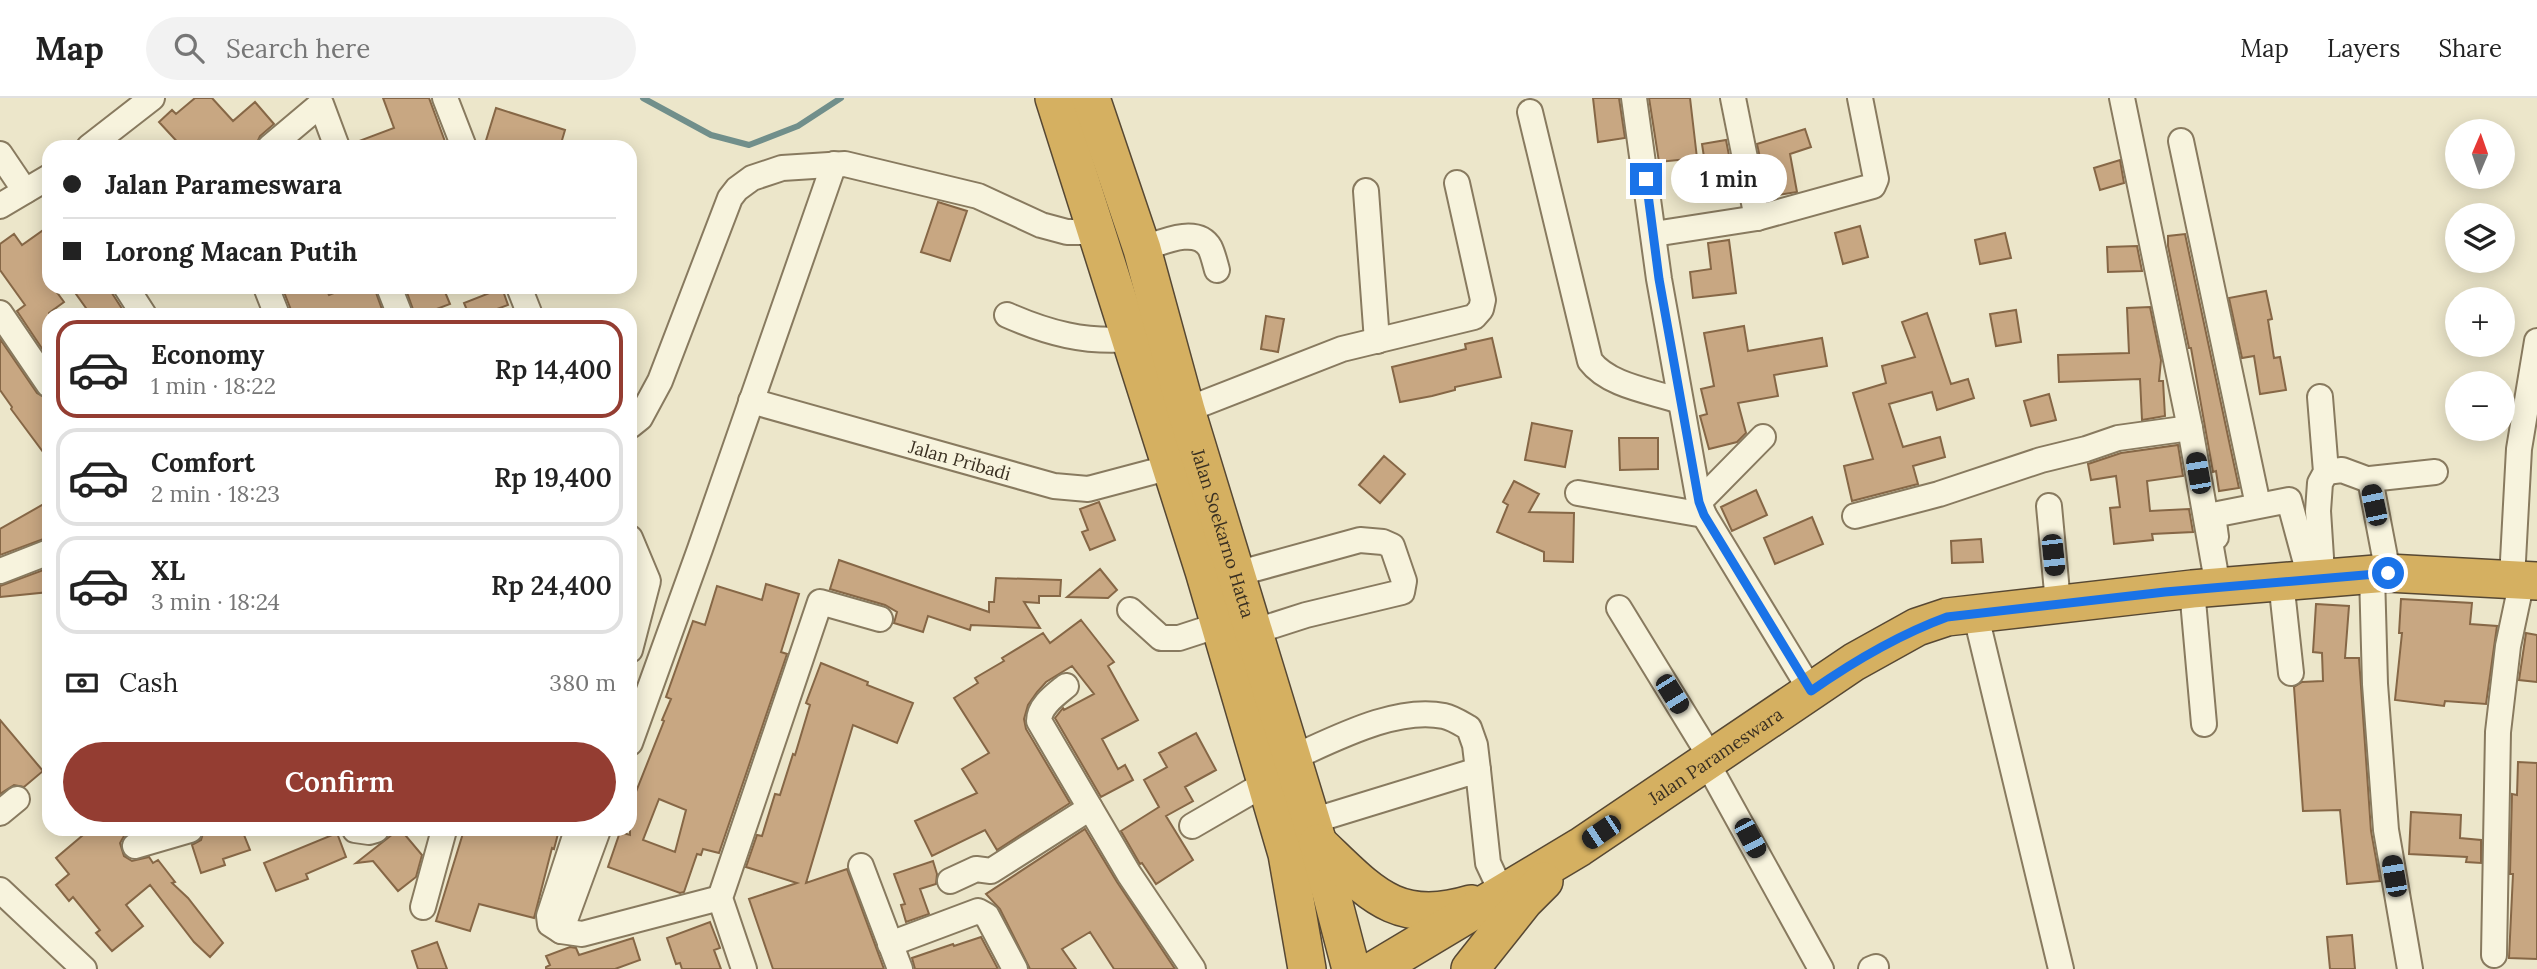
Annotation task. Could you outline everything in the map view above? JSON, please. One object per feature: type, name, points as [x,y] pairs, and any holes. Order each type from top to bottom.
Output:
[{"type":"highway","name":"Jalan Soekarno Hatta","points":[[1067,100],[1097,232],[1171,467],[1292,758],[1315,832],[1351,969]]},
{"type":"highway","name":"Jalan Soekarno Hatta","points":[[1067,100],[1142,249],[1186,410],[1236,574],[1236,628],[1266,783],[1287,854],[1307,969]]},
{"type":"highway","name":"Jalan Parameswara","points":[[1376,969],[1580,846],[1854,662],[1917,627],[1947,617],[1975,612],[2211,587],[2380,573],[2524,580]]},
{"type":"highway","points":[[1315,832],[1364,887],[1384,900],[1402,907],[1424,913],[1446,912],[1502,893]]},
{"type":"highway","points":[[1482,963],[1524,901],[1580,846]]},
{"type":"street","points":[[98,140],[152,98]]},
{"type":"street","points":[[445,98],[461,140]]},
{"type":"street","points":[[1634,98],[1680,401],[1701,509],[1811,691]]},
{"type":"street","points":[[1733,98],[1757,218]]},
{"type":"street","points":[[1654,234],[1757,218],[1865,189],[1876,183],[1860,98]]},
{"type":"street","points":[[2122,98],[2190,428],[2211,587]]},
{"type":"street","points":[[278,140],[321,104],[334,140]]},
{"type":"street","points":[[1530,112],[1590,361],[1598,371],[1613,379],[1680,401]]},
{"type":"street","points":[[2181,141],[2258,505]]},
{"type":"street","points":[[0,153],[25,191]]},
{"type":"street","points":[[637,420],[651,401],[724,210],[737,189],[752,178],[782,168],[845,163],[978,196],[1041,225],[1067,232],[1097,232]]},
{"type":"street","points":[[637,724],[701,549],[834,164]]},
{"type":"street","points":[[0,206],[42,181]]},
{"type":"street","points":[[1186,410],[1342,349],[1474,317],[1481,309],[1483,300],[1457,183]]},
{"type":"street","points":[[1366,191],[1377,341]]},
{"type":"street","points":[[1142,249],[1187,237],[1197,238],[1209,246],[1217,270]]},
{"type":"street","points":[[0,313],[42,375]]},
{"type":"street","points":[[1007,315],[1041,330],[1078,339],[1130,339]]},
{"type":"street","points":[[2494,955],[2498,732],[2508,646],[2524,580],[2519,449],[2535,369],[2537,341]]},
{"type":"street","points":[[2291,673],[2318,511],[2320,483],[2326,472],[2320,397]]},
{"type":"street","name":"Jalan Pribadi","points":[[751,401],[1054,486],[1088,489],[1171,467]]},
{"type":"street","points":[[1855,516],[1939,494],[2118,438],[2190,428]]},
{"type":"street","points":[[1701,509],[1763,438]]},
{"type":"street","points":[[2326,472],[2342,470],[2369,480]]},
{"type":"street","points":[[2369,480],[2373,477],[2435,472]]},
{"type":"street","points":[[2369,480],[2380,573],[2375,684],[2386,830],[2410,969]]},
{"type":"street","points":[[1578,493],[1701,509]]},
{"type":"street","points":[[2204,724],[2213,515],[2286,499],[2292,504],[2305,579]]},
{"type":"street","points":[[2049,506],[2059,603]]},
{"type":"street","points":[[1130,610],[1161,638],[1179,638],[1306,615],[1402,592],[1404,581],[1392,546],[1384,542],[1360,540],[1236,574]]},
{"type":"street","points":[[0,571],[42,555]]},
{"type":"street","points":[[744,969],[720,898],[820,601],[880,620]]},
{"type":"street","points":[[1619,608],[1709,759],[1821,969]]},
{"type":"street","points":[[1975,612],[2061,969]]},
{"type":"street","points":[[1066,686],[1051,699],[1038,718],[1129,874],[1193,969]]},
{"type":"street","points":[[1292,758],[1393,718],[1446,716],[1469,728],[1475,745],[1488,863],[1502,893]]},
{"type":"street","points":[[1315,832],[1478,769]]},
{"type":"street","points":[[1192,826],[1266,783]]},
{"type":"street","points":[[950,881],[976,869],[991,872],[1090,808]]},
{"type":"street","points":[[135,846],[169,836]]},
{"type":"street","points":[[423,907],[442,836]]},
{"type":"street","points":[[575,836],[548,916],[550,924],[561,931],[582,934],[720,898]]},
{"type":"street","points":[[561,931],[596,836]]},
{"type":"street","points":[[861,866],[900,969]]},
{"type":"street","points":[[0,890],[84,969]]},
{"type":"street","points":[[890,944],[978,911],[987,916],[1015,969]]},
{"type":"building","points":[[195,98],[212,98],[233,121],[255,102],[274,124],[258,140],[176,140],[159,122],[172,110],[176,114]]},
{"type":"building","points":[[383,98],[429,98],[444,140],[362,140],[394,128]]},
{"type":"building","points":[[1593,98],[1619,98],[1625,138],[1598,142]]},
{"type":"building","points":[[1649,98],[1690,98],[1697,158],[1659,162]]},
{"type":"building","points":[[496,108],[565,130],[562,140],[486,140]]},
{"type":"building","points":[[1805,129],[1811,147],[1790,154],[1797,192],[1771,196],[1757,144]]},
{"type":"building","points":[[1726,140],[1735,186],[1709,190],[1702,144]]},
{"type":"building","points":[[2120,160],[2124,183],[2100,190],[2094,168]]},
{"type":"building","points":[[938,202],[967,211],[950,261],[921,252]]},
{"type":"building","points":[[1860,226],[1868,257],[1843,264],[1835,233]]},
{"type":"building","points":[[42,231],[42,294],[58,294],[64,302],[56,308],[42,308],[42,348],[17,311],[25,305],[0,270],[0,244],[14,234],[22,245]]},
{"type":"building","points":[[2005,233],[2011,258],[1980,264],[1975,240]]},
{"type":"building","points":[[2185,234],[2239,488],[2219,491],[2216,471],[2213,472],[2191,348],[2168,246],[2168,236]]},
{"type":"building","points":[[1729,240],[1736,293],[1693,298],[1690,272],[1711,269],[1708,243]]},
{"type":"building","points":[[2137,246],[2142,271],[2108,272],[2107,247]]},
{"type":"building","points":[[2266,291],[2272,319],[2268,320],[2274,358],[2280,357],[2286,390],[2260,394],[2254,356],[2242,358],[2229,298]]},
{"type":"building","points":[[76,294],[112,294],[122,308],[86,308]]},
{"type":"building","points":[[285,294],[376,294],[382,308],[290,308]]},
{"type":"building","points":[[408,294],[446,294],[450,304],[439,308],[412,308]]},
{"type":"building","points":[[487,294],[504,294],[508,305],[500,308],[466,308],[464,303]]},
{"type":"building","points":[[2150,307],[2161,360],[2159,381],[2163,381],[2165,416],[2142,420],[2140,379],[2059,382],[2058,355],[2129,353],[2127,308]]},
{"type":"building","points":[[2016,310],[2021,342],[1996,346],[1990,314]]},
{"type":"building","points":[[1927,313],[1951,384],[1968,379],[1974,398],[1937,410],[1932,392],[1889,404],[1903,447],[1940,437],[1945,457],[1913,466],[1918,484],[1852,501],[1844,466],[1873,459],[1853,393],[1886,383],[1882,366],[1915,357],[1902,322]]},
{"type":"building","points":[[1266,316],[1284,319],[1278,352],[1261,349]]},
{"type":"building","points":[[1744,326],[1748,351],[1822,338],[1827,366],[1774,375],[1778,396],[1738,403],[1746,433],[1737,442],[1709,449],[1700,416],[1707,414],[1701,389],[1714,386],[1704,333]]},
{"type":"building","points":[[1492,338],[1501,377],[1400,402],[1392,367],[1466,349],[1465,344]]},
{"type":"building","points":[[0,339],[37,393],[42,396],[42,451],[11,409],[0,390]]},
{"type":"building","points":[[2049,394],[2056,420],[2031,426],[2024,401]]},
{"type":"building","points":[[1532,423],[1572,431],[1565,467],[1525,460]]},
{"type":"building","points":[[1619,438],[1658,438],[1658,469],[1620,470]]},
{"type":"building","points":[[2178,445],[2183,476],[2147,481],[2150,511],[2189,509],[2193,532],[2152,534],[2153,540],[2114,544],[2110,508],[2120,507],[2116,476],[2091,480],[2088,464],[2121,453]]},
{"type":"building","points":[[1384,456],[1405,474],[1380,503],[1359,485]]},
{"type":"building","points":[[1514,481],[1539,494],[1529,512],[1574,513],[1573,562],[1544,561],[1544,552],[1497,532],[1508,505],[1503,502]]},
{"type":"building","points":[[1756,490],[1767,515],[1732,531],[1721,507]]},
{"type":"building","points":[[1099,502],[1115,540],[1090,550],[1082,532],[1088,530],[1080,509]]},
{"type":"building","points":[[42,505],[42,540],[0,555],[0,529]]},
{"type":"building","points":[[1812,517],[1823,544],[1775,564],[1764,538]]},
{"type":"building","points":[[1981,539],[1983,562],[1952,563],[1951,541]]},
{"type":"building","points":[[839,560],[989,612],[989,602],[994,602],[996,578],[1061,580],[1060,596],[1039,596],[1039,603],[1024,602],[1040,628],[971,625],[970,630],[928,616],[923,632],[894,623],[897,612],[885,605],[830,589]]},
{"type":"building","points":[[1100,569],[1117,590],[1108,598],[1067,597]]},
{"type":"building","points":[[42,570],[42,593],[0,597],[0,586]]},
{"type":"building","points":[[766,584],[799,594],[781,652],[787,654],[719,853],[703,849],[701,855],[697,854],[684,892],[680,893],[608,867],[619,836],[637,836],[637,789],[671,699],[666,697],[693,621],[705,625],[717,586],[762,600]],"holes":[[[659,799],[686,810],[675,852],[643,840]]]},
{"type":"building","points":[[2401,599],[2472,603],[2470,624],[2497,626],[2486,704],[2445,701],[2444,706],[2395,700],[2402,633],[2399,633]]},
{"type":"building","points":[[2316,604],[2349,606],[2345,658],[2359,658],[2371,831],[2380,881],[2347,884],[2340,810],[2303,811],[2294,687],[2302,682],[2323,681],[2322,653],[2313,652]]},
{"type":"building","points":[[1081,620],[1114,662],[1108,666],[1138,720],[1102,739],[1118,769],[1125,765],[1133,780],[1101,797],[1055,718],[1063,708],[1064,710],[1094,694],[1072,666],[1046,682],[1028,705],[1024,719],[1026,729],[1070,803],[997,850],[985,830],[932,856],[915,821],[977,793],[962,769],[989,753],[954,698],[978,683],[975,678],[1004,661],[1002,658],[1043,633],[1050,643]]},
{"type":"building","points":[[2526,633],[2537,635],[2537,682],[2519,680]]},
{"type":"building","points":[[821,663],[913,703],[897,743],[853,725],[806,883],[847,869],[884,969],[773,969],[749,899],[797,883],[746,867],[757,835],[762,836],[775,794],[780,795],[793,754],[795,755],[810,705],[806,703]]},
{"type":"building","points":[[0,720],[42,772],[24,787],[14,785],[0,794]]},
{"type":"building","points":[[1196,733],[1216,770],[1185,787],[1193,801],[1166,816],[1193,860],[1156,884],[1142,863],[1140,864],[1121,831],[1159,807],[1144,780],[1167,767],[1159,753]]},
{"type":"building","points":[[2518,762],[2537,763],[2537,959],[2509,958],[2513,874],[2510,874],[2512,794],[2517,795]]},
{"type":"building","points":[[2411,812],[2461,815],[2460,838],[2481,840],[2481,863],[2466,862],[2467,857],[2409,854]]},
{"type":"building","points":[[1085,829],[1175,969],[1114,969],[1090,932],[1062,949],[1076,969],[1030,969],[1000,909],[986,894]]},
{"type":"building","points":[[82,836],[124,836],[120,843],[124,856],[132,861],[149,857],[153,863],[158,860],[175,882],[172,883],[188,898],[223,943],[210,957],[194,942],[150,885],[126,905],[143,926],[112,951],[96,933],[100,930],[73,897],[69,901],[56,885],[69,874],[56,858]]},
{"type":"building","points":[[202,836],[244,836],[250,850],[223,859],[225,865],[201,873],[192,845],[201,840]]},
{"type":"building","points":[[330,836],[338,836],[346,857],[306,874],[308,879],[276,891],[264,863]]},
{"type":"building","points":[[390,836],[406,836],[422,855],[416,877],[398,891],[373,861],[356,863]]},
{"type":"building","points":[[462,836],[557,836],[534,918],[479,904],[470,931],[436,921]]},
{"type":"building","points":[[933,861],[937,874],[936,884],[920,889],[929,914],[906,922],[901,905],[905,904],[894,874]]},
{"type":"building","points":[[710,922],[720,948],[714,950],[721,969],[682,969],[680,963],[676,964],[667,938]]},
{"type":"building","points":[[2352,935],[2355,969],[2330,969],[2327,937]]},
{"type":"building","points":[[981,937],[998,969],[915,969],[912,958]]},
{"type":"building","points":[[633,938],[640,960],[615,969],[546,969],[550,965],[546,956],[570,947],[576,948],[579,955]]},
{"type":"building","points":[[437,942],[447,969],[418,969],[412,951]]},
{"type":"waterway","points":[[643,98],[711,135],[749,145],[798,126],[841,98]]},
{"type":"route","points":[[1646,179],[1659,279],[1699,502],[1704,515],[1811,691],[1854,662],[1917,627],[1947,617],[2165,592],[2388,573]]}]
